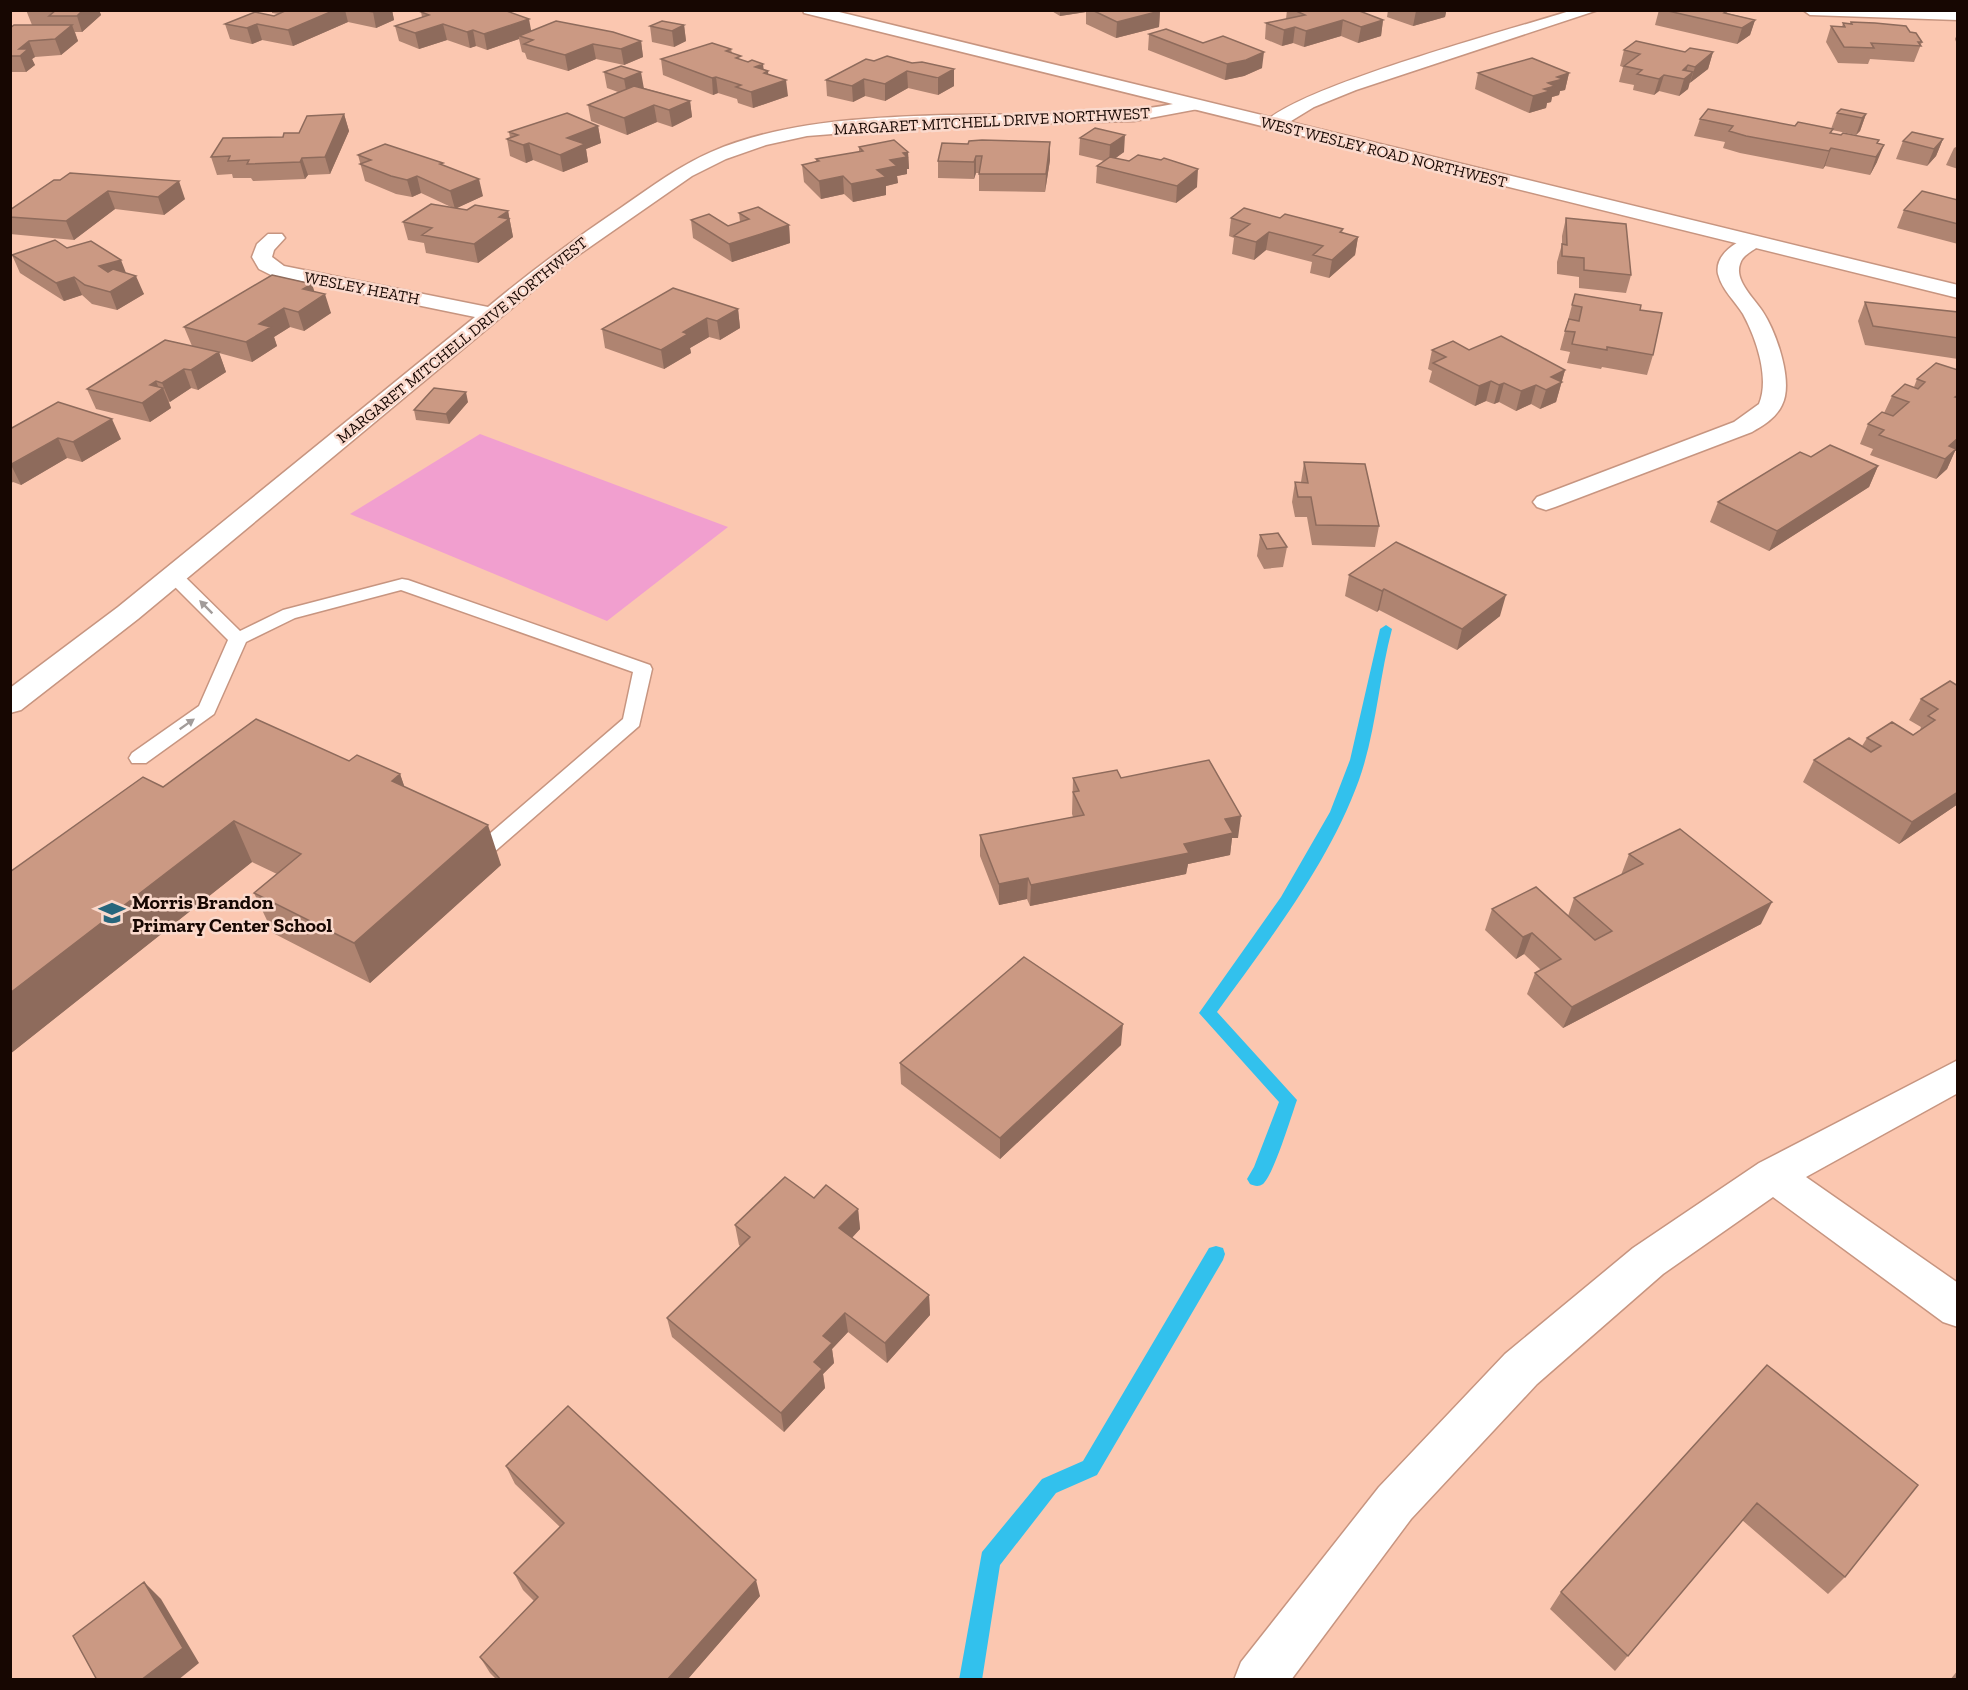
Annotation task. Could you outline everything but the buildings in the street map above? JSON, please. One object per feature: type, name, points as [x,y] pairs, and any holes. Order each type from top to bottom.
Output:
[{"type":"street","name":"WEST WESLEY ROAD NORTHWEST","points":[[810,10],[1958,292]]},
{"type":"street","points":[[1272,124],[1308,103],[1350,86],[1591,10]]},
{"type":"street","points":[[1810,10],[1958,15]]},
{"type":"street","name":"MARGARET MITCHELL DRIVE NORTHWEST","points":[[10,703],[173,575],[557,261],[685,172],[719,154],[761,141],[807,131],[872,124],[1134,116],[1165,112],[1192,105]]},
{"type":"street","name":"WESLEY HEATH","points":[[275,238],[264,248],[262,257],[266,264],[278,271],[490,314]]},
{"type":"street","points":[[1546,502],[1743,427],[1764,414],[1773,399],[1772,372],[1767,345],[1754,315],[1730,278],[1729,264],[1735,254],[1753,242]]},
{"type":"street","points":[[1259,1680],[1395,1503],[1521,1369],[1648,1261],[1773,1175],[1958,1075]]},
{"type":"street","points":[[1773,1175],[1958,1308]]},
{"type":"lane","points":[[173,575],[238,639]]},
{"type":"lane","points":[[139,758],[207,710],[238,639],[289,614],[402,584],[643,669],[632,722],[486,848]]},
{"type":"shaded area","points":[[480,434],[728,527],[607,621],[350,514]]},
{"type":"waterway","points":[[1256,1179],[1262,1170],[1288,1100],[1207,1013],[1287,901],[1338,812],[1357,760],[1373,679],[1386,629]]},
{"type":"waterway","points":[[970,1680],[990,1560],[1049,1486],[1090,1468],[1216,1254]]},
{"type":"place","name":"Morris Brandon Primary Center School","points":[[112,913]]}]
